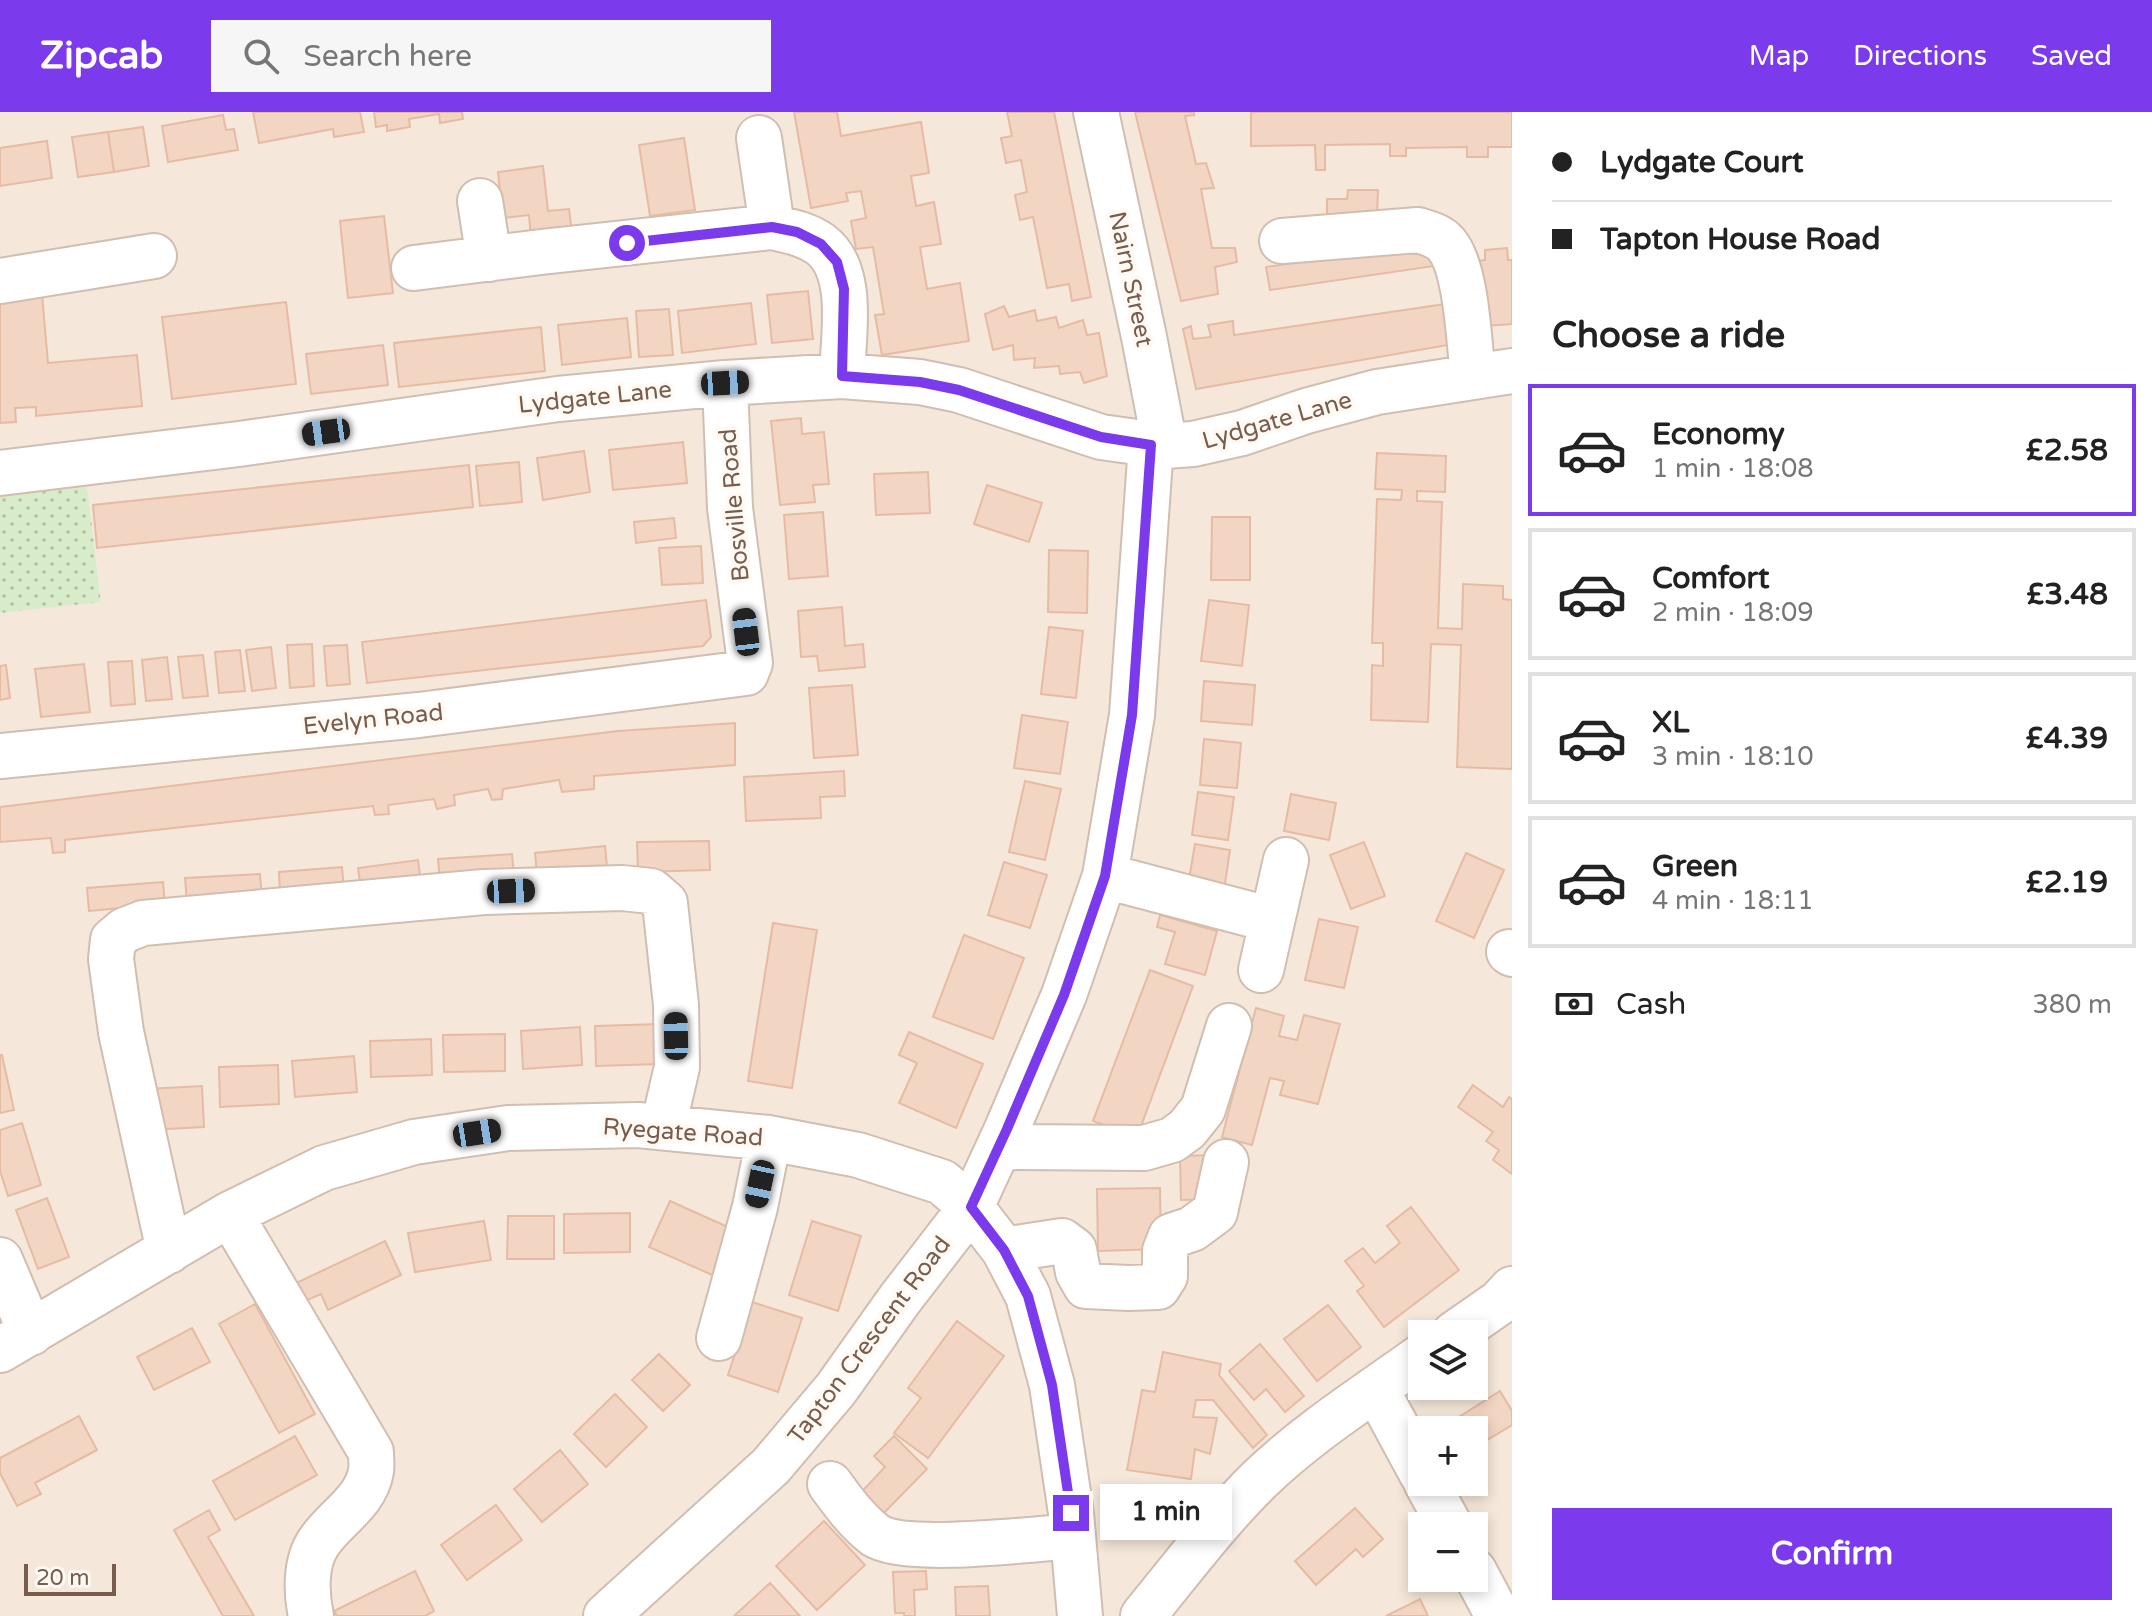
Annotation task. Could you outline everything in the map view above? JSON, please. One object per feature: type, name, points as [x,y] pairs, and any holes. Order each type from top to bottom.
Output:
[{"type":"street","name":"Nairn Street","points":[[1096,112],[1144,337],[1158,446]]},
{"type":"street","points":[[759,138],[772,227]]},
{"type":"street","points":[[480,201],[489,259]]},
{"type":"street","points":[[414,268],[772,227],[797,232],[821,244],[837,262],[844,289],[842,376]]},
{"type":"street","points":[[1282,241],[1418,230],[1432,234],[1445,243],[1454,256],[1463,289],[1502,379]]},
{"type":"street","points":[[0,281],[154,256]]},
{"type":"street","name":"Lydgate Lane","points":[[0,473],[254,442],[558,399],[725,383],[842,376],[920,382],[959,390],[1101,437],[1158,446],[1193,444],[1242,433],[1306,411],[1377,392],[1502,379]]},
{"type":"street","name":"Bosville Road","points":[[725,383],[730,508],[750,663],[746,673]]},
{"type":"street","name":"Tapton Crescent Road","points":[[606,1616],[771,1466],[836,1389],[971,1207],[1064,995],[1105,876],[1132,715],[1158,446]]},
{"type":"street","name":"Evelyn Road","points":[[0,756],[419,715],[746,673]]},
{"type":"street","points":[[1261,970],[1286,860]]},
{"type":"street","points":[[1105,876],[1272,920]]},
{"type":"street","points":[[169,1251],[121,1032],[111,959],[113,940],[125,930],[143,923],[484,892],[622,888],[651,891],[665,903],[676,1005],[677,1067],[663,1127]]},
{"type":"street","points":[[999,1147],[1144,1148],[1172,1140],[1187,1129],[1203,1109],[1229,1026]]},
{"type":"street","name":"Ryegate Road","points":[[16,1342],[230,1214],[324,1168],[414,1142],[508,1128],[638,1125],[769,1138],[858,1155],[942,1182],[971,1207],[1004,1250],[1028,1296],[1052,1385],[1073,1536],[1080,1616]]},
{"type":"street","points":[[719,1338],[755,1207],[769,1138]]},
{"type":"street","points":[[1004,1250],[1062,1241],[1074,1250],[1078,1272],[1086,1286],[1158,1287],[1165,1276],[1165,1251],[1171,1236],[1192,1229],[1215,1212],[1226,1162]]},
{"type":"street","points":[[230,1214],[371,1452],[371,1472],[362,1495],[320,1541],[312,1555],[308,1579],[311,1616]]},
{"type":"street","points":[[0,1260],[16,1342]]},
{"type":"street","points":[[1474,1320],[1500,1302],[1512,1289]]},
{"type":"street","points":[[1143,1616],[1259,1480],[1313,1433],[1408,1366]]},
{"type":"street","points":[[1376,1389],[1408,1448]]},
{"type":"street","points":[[830,1484],[847,1508],[877,1536],[906,1545],[1073,1536]]},
{"type":"street","points":[[1485,1592],[1498,1616]]},
{"type":"shaded area","points":[[0,112],[1512,112],[1512,1616],[0,1616],[0,613],[101,601],[87,485],[0,495]]},
{"type":"green space","points":[[87,485],[101,602],[0,613],[0,495]]},
{"type":"building","points":[[253,112],[360,112],[364,132],[334,137],[333,129],[259,143]]},
{"type":"building","points":[[374,112],[462,112],[463,119],[440,123],[439,114],[409,119],[410,127],[387,131],[387,125],[376,127]]},
{"type":"building","points":[[794,112],[837,112],[841,136],[921,122],[929,173],[911,176],[916,206],[934,202],[941,244],[920,247],[927,289],[960,283],[969,341],[882,355],[875,315],[884,314],[873,247],[856,249],[851,221],[866,218],[861,191],[846,193],[848,201],[811,208]]},
{"type":"building","points":[[1007,112],[1054,112],[1091,297],[1072,301],[1069,284],[1047,288],[1033,217],[1020,220],[1015,195],[1027,192],[1021,160],[1006,163],[1001,138],[1012,136]]},
{"type":"building","points":[[1135,112],[1194,112],[1194,115],[1185,116],[1196,164],[1206,163],[1214,188],[1201,189],[1212,248],[1235,248],[1237,262],[1215,267],[1218,294],[1181,301]]},
{"type":"building","points":[[1251,112],[1512,112],[1512,147],[1488,147],[1488,157],[1467,157],[1467,147],[1406,148],[1406,156],[1390,156],[1390,144],[1325,145],[1325,170],[1316,170],[1315,145],[1251,146]]},
{"type":"building","points":[[223,115],[226,130],[234,129],[238,150],[168,162],[162,126]]},
{"type":"building","points":[[143,127],[149,166],[114,172],[108,132]]},
{"type":"building","points":[[108,132],[114,172],[78,177],[72,137]]},
{"type":"building","points":[[684,138],[695,210],[650,216],[639,145]]},
{"type":"building","points":[[47,141],[52,178],[0,186],[0,148]]},
{"type":"building","points":[[543,166],[548,211],[569,209],[572,233],[531,238],[529,215],[503,218],[498,172]]},
{"type":"building","points":[[1348,190],[1378,190],[1377,217],[1327,217],[1327,199],[1347,199]]},
{"type":"building","points":[[384,216],[393,293],[348,298],[340,221]]},
{"type":"building","points":[[1413,245],[1414,254],[1439,250],[1441,265],[1270,290],[1266,267]]},
{"type":"building","points":[[1507,248],[1508,260],[1512,260],[1512,324],[1472,327],[1464,263],[1485,260],[1485,250]]},
{"type":"building","points":[[808,291],[813,339],[772,343],[767,295]]},
{"type":"building","points":[[42,294],[48,363],[137,355],[142,406],[36,416],[36,407],[15,408],[16,422],[0,423],[0,297]]},
{"type":"building","points":[[286,302],[296,384],[172,399],[162,317]]},
{"type":"building","points":[[1459,302],[1465,342],[1196,389],[1183,329],[1191,326],[1193,339],[1211,337],[1208,325],[1233,321],[1234,335]]},
{"type":"building","points":[[751,303],[756,344],[682,353],[678,311]]},
{"type":"building","points":[[1004,306],[1009,317],[1035,310],[1037,321],[1056,317],[1059,328],[1083,320],[1087,335],[1099,333],[1107,376],[1084,383],[1080,372],[1060,374],[1059,366],[1034,368],[1035,358],[1014,360],[1013,345],[993,350],[985,314]]},
{"type":"building","points":[[669,309],[673,355],[639,357],[636,311]]},
{"type":"building","points":[[627,318],[631,357],[562,365],[558,325]]},
{"type":"building","points":[[541,327],[545,371],[399,387],[394,343]]},
{"type":"building","points":[[383,345],[388,385],[311,394],[306,354]]},
{"type":"building","points":[[801,418],[802,434],[824,432],[829,484],[813,485],[815,502],[780,505],[771,421]]},
{"type":"building","points":[[683,442],[687,483],[613,490],[609,450]]},
{"type":"building","points":[[584,451],[590,492],[543,500],[537,458]]},
{"type":"building","points":[[1377,453],[1446,456],[1445,492],[1417,491],[1417,501],[1442,502],[1438,628],[1462,629],[1463,584],[1503,586],[1503,599],[1512,600],[1512,769],[1457,767],[1461,645],[1431,644],[1428,722],[1371,720],[1372,665],[1383,666],[1383,643],[1372,643],[1377,499],[1401,500],[1402,490],[1375,489]]},
{"type":"building","points":[[519,462],[522,502],[480,506],[476,466]]},
{"type":"building","points":[[469,465],[473,507],[97,548],[93,505]]},
{"type":"building","points":[[928,472],[930,513],[876,515],[874,474]]},
{"type":"building","points":[[987,485],[1042,503],[1029,542],[974,524]]},
{"type":"building","points":[[823,512],[828,576],[789,579],[784,515]]},
{"type":"building","points":[[1212,517],[1250,517],[1250,580],[1211,580]]},
{"type":"building","points":[[674,518],[676,538],[636,543],[634,522]]},
{"type":"building","points":[[701,546],[703,583],[662,585],[659,548]]},
{"type":"building","points":[[1049,550],[1088,551],[1087,613],[1048,612]]},
{"type":"building","points":[[706,600],[711,637],[703,646],[367,683],[362,642]]},
{"type":"building","points":[[1209,600],[1249,605],[1242,666],[1201,661]]},
{"type":"building","points":[[842,607],[845,646],[863,644],[865,667],[819,671],[817,656],[801,657],[798,611]]},
{"type":"building","points":[[1049,627],[1083,631],[1076,698],[1041,694]]},
{"type":"building","points":[[312,644],[314,686],[290,688],[287,645]]},
{"type":"building","points":[[347,645],[350,684],[327,686],[324,646]]},
{"type":"building","points":[[271,647],[276,688],[252,691],[246,650]]},
{"type":"building","points":[[240,650],[245,691],[219,693],[215,652]]},
{"type":"building","points":[[203,655],[208,696],[183,698],[178,657]]},
{"type":"building","points":[[167,657],[172,699],[146,701],[142,660]]},
{"type":"building","points":[[132,661],[135,704],[111,706],[108,662]]},
{"type":"building","points":[[84,664],[90,712],[41,717],[35,669]]},
{"type":"building","points":[[6,665],[10,698],[0,700],[0,666]]},
{"type":"building","points":[[1204,681],[1255,685],[1252,725],[1201,721]]},
{"type":"building","points":[[852,685],[858,755],[814,758],[809,688]]},
{"type":"building","points":[[1022,715],[1068,722],[1060,774],[1014,768]]},
{"type":"building","points":[[735,723],[735,765],[594,776],[594,789],[562,792],[559,780],[503,789],[502,799],[492,800],[488,789],[454,795],[455,805],[437,809],[434,799],[388,805],[389,814],[375,815],[373,806],[65,840],[65,852],[53,853],[51,838],[0,842],[0,807],[618,731]]},
{"type":"building","points":[[1204,739],[1241,743],[1237,788],[1200,785]]},
{"type":"building","points":[[844,771],[845,796],[820,797],[821,818],[746,821],[744,777]]},
{"type":"building","points":[[1025,781],[1061,789],[1045,860],[1009,852]]},
{"type":"building","points":[[1198,792],[1234,797],[1228,840],[1192,835]]},
{"type":"building","points":[[1291,794],[1336,803],[1329,840],[1284,831]]},
{"type":"building","points":[[709,841],[710,870],[638,872],[637,842]]},
{"type":"building","points":[[1364,842],[1385,896],[1351,909],[1330,855]]},
{"type":"building","points":[[1195,844],[1230,850],[1224,890],[1188,885]]},
{"type":"building","points":[[605,846],[607,867],[537,874],[535,853]]},
{"type":"building","points":[[1466,853],[1504,870],[1474,938],[1436,921]]},
{"type":"building","points":[[512,854],[514,876],[440,882],[438,859]]},
{"type":"building","points":[[418,860],[421,883],[361,890],[358,868]]},
{"type":"building","points":[[1004,862],[1047,875],[1030,928],[988,915]]},
{"type":"building","points":[[342,867],[344,890],[280,895],[279,872]]},
{"type":"building","points":[[260,874],[262,897],[187,902],[185,878]]},
{"type":"building","points":[[163,882],[165,904],[89,911],[87,888]]},
{"type":"building","points":[[1160,915],[1217,931],[1205,975],[1165,964],[1175,932],[1157,927]]},
{"type":"building","points":[[1319,919],[1358,927],[1344,988],[1305,980]]},
{"type":"building","points":[[773,923],[817,930],[792,1088],[748,1081]]},
{"type":"building","points":[[964,935],[1024,958],[993,1039],[933,1017]]},
{"type":"building","points":[[1150,970],[1193,986],[1137,1137],[1093,1121]]},
{"type":"building","points":[[1256,1008],[1284,1016],[1279,1036],[1297,1040],[1304,1015],[1340,1024],[1318,1104],[1280,1095],[1284,1081],[1270,1078],[1252,1145],[1222,1137]]},
{"type":"building","points":[[659,1024],[661,1064],[596,1066],[595,1026]]},
{"type":"building","points":[[580,1027],[582,1065],[523,1069],[521,1031]]},
{"type":"building","points":[[909,1032],[983,1064],[956,1128],[899,1103],[917,1063],[899,1055]]},
{"type":"building","points":[[505,1034],[505,1071],[444,1072],[443,1035]]},
{"type":"building","points":[[431,1039],[432,1075],[371,1077],[370,1041]]},
{"type":"building","points":[[0,1055],[14,1110],[0,1113]]},
{"type":"building","points":[[354,1056],[357,1092],[295,1097],[292,1061]]},
{"type":"building","points":[[278,1065],[279,1104],[220,1107],[219,1067]]},
{"type":"building","points":[[1473,1085],[1503,1107],[1509,1097],[1512,1099],[1512,1174],[1493,1160],[1499,1150],[1486,1141],[1493,1132],[1458,1107]]},
{"type":"building","points":[[202,1086],[204,1127],[148,1130],[147,1089]]},
{"type":"building","points":[[22,1123],[41,1185],[8,1196],[0,1171],[0,1130]]},
{"type":"building","points":[[1212,1155],[1213,1199],[1181,1200],[1180,1156]]},
{"type":"building","points":[[1160,1188],[1161,1249],[1098,1251],[1097,1189]]},
{"type":"building","points":[[47,1198],[69,1257],[38,1269],[16,1210]]},
{"type":"building","points":[[670,1201],[739,1232],[719,1278],[649,1247]]},
{"type":"building","points":[[1411,1207],[1459,1270],[1384,1327],[1357,1291],[1364,1286],[1345,1261],[1363,1248],[1375,1263],[1400,1243],[1387,1226]]},
{"type":"building","points":[[630,1213],[630,1252],[564,1253],[564,1214]]},
{"type":"building","points":[[508,1216],[554,1216],[554,1259],[507,1259]]},
{"type":"building","points":[[484,1221],[491,1260],[415,1272],[408,1233]]},
{"type":"building","points":[[812,1221],[861,1236],[838,1311],[789,1295]]},
{"type":"building","points":[[385,1241],[401,1275],[328,1310],[321,1294],[300,1303],[292,1285]]},
{"type":"building","points":[[752,1302],[802,1318],[778,1392],[728,1375]]},
{"type":"building","points":[[255,1304],[315,1414],[279,1433],[219,1324]]},
{"type":"building","points":[[1328,1305],[1361,1347],[1317,1381],[1284,1339]]},
{"type":"building","points":[[957,1321],[1004,1356],[928,1458],[894,1433],[921,1398],[908,1388]]},
{"type":"building","points":[[192,1328],[210,1362],[154,1390],[137,1357]]},
{"type":"building","points":[[1260,1344],[1304,1396],[1285,1412],[1266,1389],[1254,1400],[1229,1371]]},
{"type":"building","points":[[1163,1352],[1221,1364],[1219,1375],[1267,1435],[1253,1448],[1213,1400],[1196,1400],[1193,1417],[1217,1418],[1210,1454],[1195,1449],[1191,1479],[1127,1470],[1142,1390],[1155,1392]]},
{"type":"building","points":[[659,1354],[690,1385],[663,1411],[632,1380]]},
{"type":"building","points":[[1500,1391],[1512,1411],[1512,1425],[1488,1440],[1488,1416],[1460,1416]]},
{"type":"building","points":[[615,1394],[647,1427],[606,1467],[574,1434]]},
{"type":"building","points":[[79,1416],[97,1450],[35,1483],[41,1494],[17,1506],[0,1473],[0,1458]]},
{"type":"building","points":[[295,1436],[317,1475],[235,1520],[213,1481]]},
{"type":"building","points":[[894,1436],[927,1469],[874,1523],[852,1502],[885,1467],[874,1456]]},
{"type":"building","points":[[560,1450],[588,1484],[542,1522],[514,1489]]},
{"type":"building","points":[[496,1505],[522,1540],[467,1580],[441,1545]]},
{"type":"building","points":[[1355,1508],[1383,1539],[1363,1557],[1356,1549],[1316,1585],[1295,1561]]},
{"type":"building","points":[[209,1510],[220,1530],[208,1537],[254,1616],[223,1616],[174,1530]]},
{"type":"building","points":[[824,1521],[865,1565],[817,1610],[776,1566]]},
{"type":"building","points":[[415,1571],[434,1611],[425,1616],[337,1616],[334,1611]]},
{"type":"building","points":[[926,1571],[927,1589],[914,1590],[915,1616],[895,1613],[893,1572]]},
{"type":"building","points":[[770,1583],[800,1616],[734,1616]]},
{"type":"building","points":[[988,1586],[990,1616],[956,1616],[955,1587]]},
{"type":"building","points":[[1420,1599],[1428,1616],[1386,1616]]},
{"type":"route","points":[[627,243],[772,227],[797,232],[821,244],[837,262],[844,289],[842,376],[920,382],[959,390],[1101,437],[1151,445],[1132,715],[1105,876],[1064,995],[971,1207],[1004,1250],[1028,1296],[1052,1385],[1071,1513]]}]
